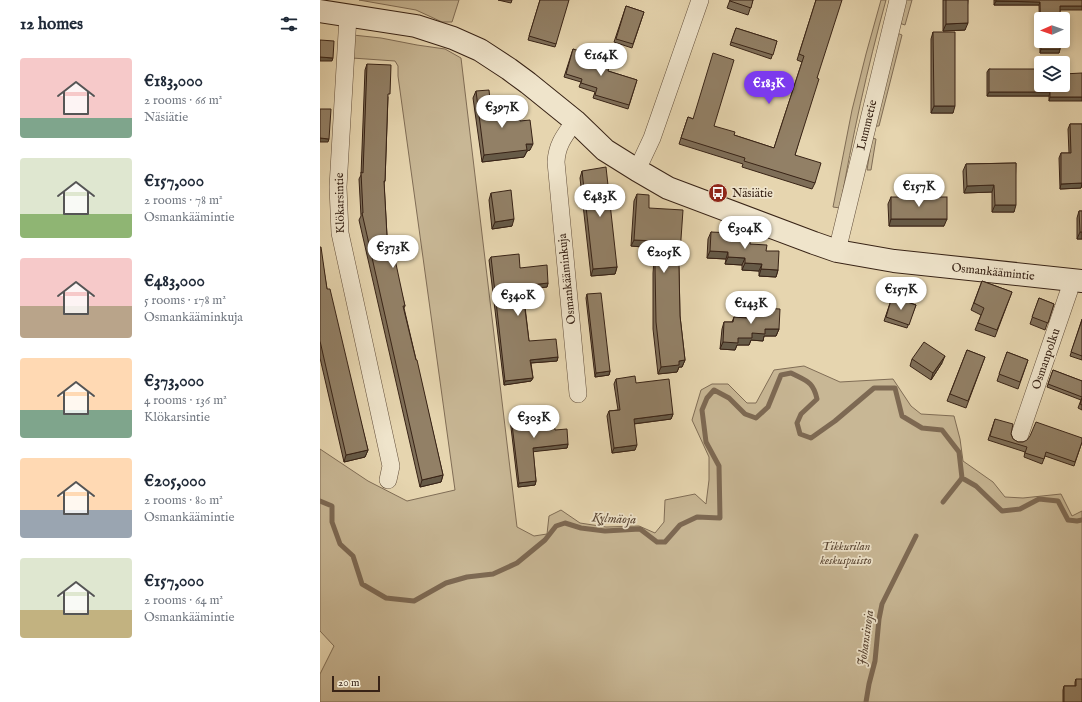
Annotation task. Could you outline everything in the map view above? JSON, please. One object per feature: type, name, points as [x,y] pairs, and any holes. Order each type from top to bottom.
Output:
[{"type":"street","points":[[637,170],[652,138],[700,0]]},
{"type":"street","name":"Lummetie","points":[[837,251],[898,0]]},
{"type":"street","name":"Osmankäämintie","points":[[320,11],[416,26],[453,38],[480,50],[509,69],[575,121],[606,150],[668,188],[814,243],[837,251],[894,261],[1076,281]]},
{"type":"street","name":"Klökarsintie","points":[[348,16],[338,187],[340,233],[391,466],[388,480]]},
{"type":"street","name":"Osmankääminkuja","points":[[575,121],[557,150],[556,162],[578,394]]},
{"type":"street","name":"Osmanpolku","points":[[1018,437],[1069,291],[1076,281]]},
{"type":"green space","points":[[359,0],[459,0],[452,22],[442,22],[416,10]]},
{"type":"green space","points":[[881,0],[886,0],[860,104],[840,208],[833,207],[852,110]]},
{"type":"green space","points":[[905,0],[912,0],[905,25],[899,23]]},
{"type":"green space","points":[[897,33],[902,35],[879,126],[875,126]]},
{"type":"green space","name":"Tikkurilan keskuspuisto","points":[[353,35],[381,38],[445,49],[461,58],[517,527],[534,536],[547,534],[549,516],[561,510],[580,523],[606,527],[639,526],[655,533],[664,522],[665,500],[695,494],[706,504],[709,480],[709,457],[692,420],[701,390],[712,384],[728,384],[747,403],[756,403],[774,370],[804,366],[840,382],[893,379],[911,406],[921,414],[954,416],[960,439],[963,461],[993,482],[1005,497],[1023,498],[1061,494],[1072,516],[1082,511],[1082,702],[320,702],[320,674],[334,646],[320,631],[320,449],[368,481],[407,501],[455,490],[398,76],[398,66],[395,61],[352,58]]},
{"type":"green space","points":[[872,138],[876,139],[871,170],[867,170]]},
{"type":"building","points":[[540,0],[569,0],[556,44],[529,36]]},
{"type":"building","points":[[730,0],[753,0],[751,8]]},
{"type":"building","points":[[816,0],[842,0],[817,78],[819,79],[795,155],[821,163],[815,183],[744,161],[745,158],[681,138],[688,117],[693,119],[713,53],[734,60],[714,126],[735,132],[734,135],[774,148],[804,56],[799,54]]},
{"type":"building","points":[[946,0],[968,0],[968,23],[946,24]]},
{"type":"building","points":[[1082,0],[1082,6],[1060,6],[1060,12],[1040,12],[1040,2],[996,1]]},
{"type":"building","points":[[626,6],[644,12],[633,44],[616,39]]},
{"type":"building","points":[[736,28],[777,41],[773,55],[731,42]]},
{"type":"building","points":[[933,32],[955,32],[955,106],[934,106]]},
{"type":"building","points":[[320,40],[334,41],[333,58],[320,57]]},
{"type":"building","points":[[1041,48],[1060,48],[1060,49]]},
{"type":"building","points":[[573,49],[607,59],[605,66],[609,67],[608,71],[637,80],[629,105],[595,95],[597,88],[581,83],[582,79],[566,74]]},
{"type":"building","points":[[367,64],[391,65],[390,94],[388,94],[384,181],[387,236],[390,236],[405,306],[403,306],[443,475],[422,480],[362,213],[361,172],[363,173]]},
{"type":"building","points":[[989,69],[1034,69],[1034,92],[989,92]]},
{"type":"building","points":[[1082,73],[1082,97],[1050,97],[1050,92],[1070,92],[1070,74]]},
{"type":"building","points":[[489,90],[492,118],[519,115],[520,121],[530,120],[533,144],[526,144],[527,150],[484,155],[476,91]]},
{"type":"building","points":[[320,109],[331,109],[329,139],[320,138]]},
{"type":"building","points":[[1070,124],[1082,124],[1082,183],[1061,184],[1061,153],[1071,153]]},
{"type":"building","points":[[1016,163],[1016,205],[995,205],[994,185],[967,186],[966,164]]},
{"type":"building","points":[[606,167],[617,267],[593,269],[582,171]]},
{"type":"building","points":[[511,190],[514,219],[495,222],[491,193]]},
{"type":"building","points":[[637,194],[649,195],[649,208],[683,210],[679,268],[680,316],[685,360],[679,361],[679,365],[661,367],[656,322],[655,266],[657,241],[634,240]]},
{"type":"building","points":[[891,197],[947,197],[947,219],[891,219]]},
{"type":"building","points":[[1079,211],[1082,211],[1082,232],[1080,232]]},
{"type":"building","points":[[711,232],[733,233],[733,238],[750,239],[750,244],[767,245],[766,251],[779,251],[778,270],[761,269],[762,264],[745,263],[745,258],[728,257],[728,252],[710,251]]},
{"type":"building","points":[[320,247],[327,289],[330,289],[368,450],[346,455],[320,341]]},
{"type":"building","points":[[519,254],[520,268],[547,265],[548,283],[522,286],[529,341],[556,339],[558,357],[530,360],[533,378],[505,381],[491,257]]},
{"type":"building","points":[[982,281],[1012,292],[997,330],[978,323],[984,308],[974,303]]},
{"type":"building","points":[[601,293],[610,371],[596,373],[587,294]]},
{"type":"building","points":[[892,297],[916,305],[909,325],[886,317]]},
{"type":"building","points":[[1039,298],[1054,304],[1048,323],[1032,317]]},
{"type":"building","points":[[761,308],[780,309],[779,329],[765,329],[765,334],[752,333],[752,338],[738,338],[738,343],[723,342],[724,322],[733,322],[734,317],[747,318],[747,313],[761,313]]},
{"type":"building","points":[[1082,320],[1082,356],[1071,352]]},
{"type":"building","points":[[924,342],[945,356],[933,373],[912,359]]},
{"type":"building","points":[[967,350],[985,357],[968,401],[950,394]]},
{"type":"building","points":[[1007,352],[1028,360],[1020,382],[999,374]]},
{"type":"building","points":[[1053,370],[1082,381],[1082,397],[1048,384]]},
{"type":"building","points":[[635,376],[636,383],[669,379],[673,414],[634,419],[637,445],[614,448],[609,411],[620,410],[616,379]]},
{"type":"building","points":[[552,407],[555,430],[567,429],[568,444],[533,448],[536,481],[519,483],[511,416],[522,414],[522,411]]},
{"type":"building","points":[[995,419],[1013,424],[1011,434],[1013,439],[1018,442],[1027,440],[1036,422],[1082,438],[1075,462],[1046,452],[1044,459],[1025,453],[1027,447],[990,436]]},
{"type":"building","points":[[1076,679],[1082,679],[1082,702],[1064,702],[1064,686],[1076,686]]},
{"type":"waterway","name":"Kylmäoja","points":[[320,501],[332,506],[332,522],[340,544],[353,556],[362,584],[386,598],[414,601],[446,583],[467,577],[493,574],[517,563],[545,540],[556,526],[565,523],[581,528],[605,531],[640,529],[657,542],[665,542],[680,525],[697,517],[720,518],[719,466],[706,442],[702,410],[707,398],[714,390],[729,398],[745,414],[756,418],[768,407],[781,375],[791,373],[808,382],[813,388],[817,399],[801,414],[797,423],[800,434],[811,438],[835,421],[874,388],[895,388],[902,416],[922,428],[942,430],[959,452],[962,478],[976,486],[1002,511],[1020,509],[1039,499],[1058,501],[1068,520],[1082,520]]},
{"type":"waterway","name":"Johansinoja","points":[[943,502],[962,478]]},
{"type":"waterway","name":"Johansinoja","points":[[866,702],[875,661],[882,604],[916,536]]},
{"type":"place","name":"Näsiätie","points":[[718,193]]}]
